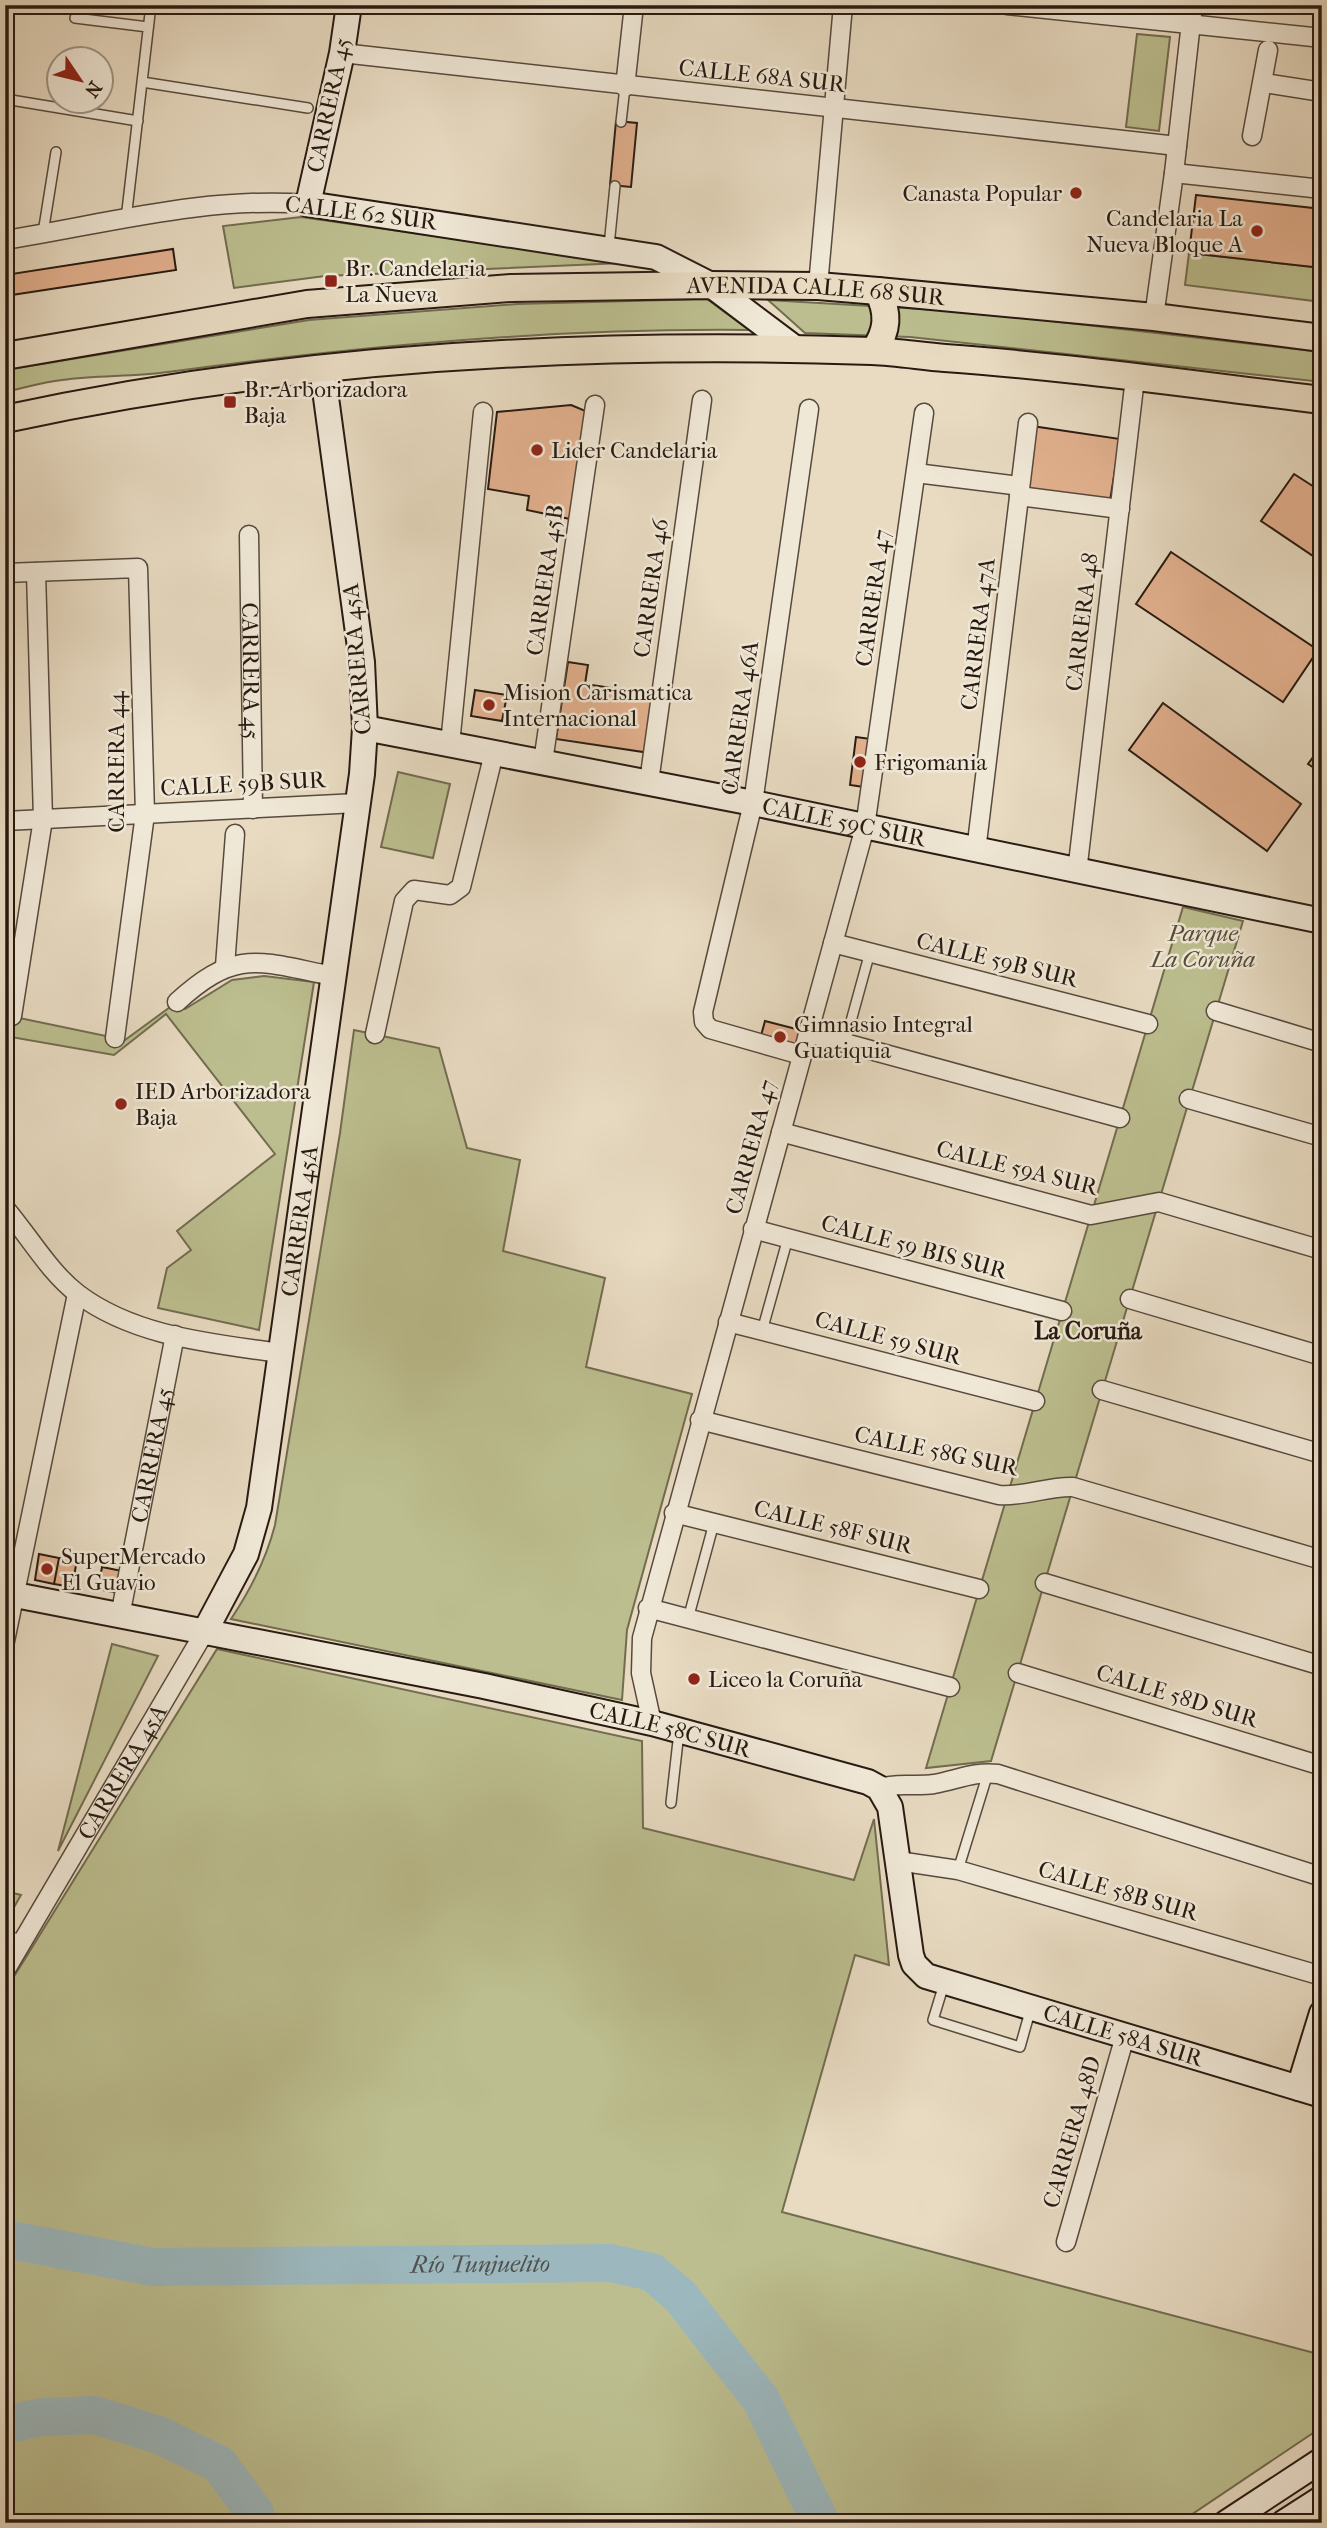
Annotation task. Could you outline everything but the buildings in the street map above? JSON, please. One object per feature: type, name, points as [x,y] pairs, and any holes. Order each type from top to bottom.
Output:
[{"type":"main road","name":"AVENIDA CALLE 68 SUR","points":[[5,356],[307,304],[511,288],[712,285],[818,286],[878,291],[1154,317],[1322,338]]},
{"type":"main road","points":[[874,351],[883,337],[887,322],[885,305],[878,291]]},
{"type":"main road","points":[[5,419],[134,394],[322,368],[576,349],[658,346],[874,351],[1322,400]]},
{"type":"street","points":[[625,87],[634,5]]},
{"type":"street","points":[[818,286],[843,5]]},
{"type":"street","points":[[1007,5],[1192,14],[1322,38]]},
{"type":"street","name":"CARRERA 45","points":[[308,204],[342,53],[342,9]]},
{"type":"street","points":[[1154,317],[1192,14]]},
{"type":"street","points":[[1252,136],[1264,83],[1268,50]]},
{"type":"street","name":"CALLE 68A SUR","points":[[342,53],[625,87],[1177,146]]},
{"type":"street","points":[[1264,83],[1322,92]]},
{"type":"street","points":[[1174,173],[1322,189]]},
{"type":"street","name":"CALLE 62 SUR","points":[[5,240],[250,201],[308,204],[608,247],[656,257],[712,285],[796,349]]},
{"type":"street","name":"CARRERA 45A","points":[[5,1971],[204,1633],[246,1553],[259,1508],[358,803],[365,728],[362,662],[322,368]]},
{"type":"street","name":"CARRERA 48","points":[[1077,872],[1135,378]]},
{"type":"street","name":"CARRERA 46","points":[[649,782],[702,400]]},
{"type":"street","name":"CARRERA 45B","points":[[543,762],[595,405]]},
{"type":"street","name":"CARRERA 46A","points":[[801,1055],[710,1029],[704,1022],[704,1012],[753,803],[809,409]]},
{"type":"street","points":[[450,744],[483,412]]},
{"type":"street","name":"CARRERA 47","points":[[652,1723],[640,1655],[648,1608],[865,827],[924,413]]},
{"type":"street","name":"CARRERA 47A","points":[[976,850],[1028,423]]},
{"type":"street","points":[[916,473],[1120,509]]},
{"type":"street","name":"CARRERA 45","points":[[249,535],[253,809]]},
{"type":"street","name":"CARRERA 44","points":[[36,572],[138,568],[145,814],[115,1038]]},
{"type":"street","points":[[5,573],[36,572],[43,819],[12,1016]]},
{"type":"street","name":"CALLE 59C SUR","points":[[365,728],[649,782],[1322,921]]},
{"type":"street","points":[[375,1034],[404,901],[414,890],[450,895],[461,887],[494,753]]},
{"type":"street","name":"CALLE 59B SUR","points":[[5,821],[358,803]]},
{"type":"street","points":[[225,966],[235,834]]},
{"type":"street","name":"CALLE 59B SUR","points":[[833,943],[1148,1024]]},
{"type":"street","points":[[177,1002],[197,984],[225,966],[258,962],[333,976]]},
{"type":"street","points":[[1216,1011],[1322,1043]]},
{"type":"street","points":[[808,1033],[1119,1118]]},
{"type":"street","points":[[1189,1099],[1322,1137]]},
{"type":"street","name":"CALLE 59A SUR","points":[[780,1132],[1091,1215],[1159,1202],[1322,1250]]},
{"type":"street","points":[[5,1208],[54,1271],[77,1294],[118,1316],[176,1335],[279,1353]]},
{"type":"street","name":"CALLE 59 BIS SUR","points":[[753,1229],[1062,1311]]},
{"type":"street","points":[[5,1640],[11,1595],[77,1294]]},
{"type":"street","points":[[1130,1298],[1322,1356]]},
{"type":"street","name":"CALLE 59 SUR","points":[[728,1322],[1035,1401]]},
{"type":"street","name":"CARRERA 45","points":[[120,1616],[176,1335]]},
{"type":"street","points":[[1102,1390],[1322,1454]]},
{"type":"street","name":"CALLE 58G SUR","points":[[700,1420],[999,1494],[1021,1495],[1061,1487],[1085,1490],[1322,1560]]},
{"type":"street","name":"CALLE 58F SUR","points":[[674,1513],[979,1589]]},
{"type":"street","points":[[1045,1583],[1322,1666]]},
{"type":"street","name":"CALLE 58C SUR","points":[[11,1595],[484,1686],[652,1723],[843,1774],[879,1788],[899,1783],[936,1784],[964,1774],[988,1773],[1045,1788],[1322,1877]]},
{"type":"street","points":[[648,1608],[950,1686]]},
{"type":"street","name":"CALLE 58D SUR","points":[[1018,1673],[1322,1766]]},
{"type":"street","points":[[879,1788],[890,1807],[911,1955],[914,1964],[935,1979]]},
{"type":"street","name":"CALLE 58B SUR","points":[[898,1861],[958,1870],[1322,1976]]},
{"type":"street","name":"CALLE 58A SUR","points":[[935,1979],[1310,2092]]},
{"type":"street","points":[[1310,2092],[1322,2013]]},
{"type":"street","name":"CARRERA 48D","points":[[1066,2242],[1125,2036]]},
{"type":"street","points":[[1226,2523],[1322,2460]]},
{"type":"street","points":[[1283,2523],[1322,2498]]},
{"type":"lane","points":[[126,220],[151,5]]},
{"type":"lane","points":[[75,18],[148,27]]},
{"type":"lane","points":[[142,82],[308,107]]},
{"type":"lane","points":[[621,122],[625,87]]},
{"type":"lane","points":[[5,99],[138,121]]},
{"type":"lane","points":[[43,234],[56,152]]},
{"type":"lane","points":[[608,247],[615,186]]},
{"type":"lane","points":[[845,1043],[870,953]]},
{"type":"lane","points":[[762,1331],[788,1238]]},
{"type":"lane","points":[[688,1619],[714,1523]]},
{"type":"lane","points":[[671,1803],[679,1730]]},
{"type":"lane","points":[[958,1870],[988,1773]]},
{"type":"lane","points":[[5,1936],[24,1941]]},
{"type":"lane","points":[[935,1979],[933,2020],[1020,2047],[1031,2008]]},
{"type":"green space","points":[[1137,34],[1170,37],[1159,131],[1126,127]]},
{"type":"green space","points":[[301,217],[623,263],[325,276],[234,288],[223,226]]},
{"type":"green space","points":[[1189,253],[1322,268],[1322,302],[1185,285]]},
{"type":"green space","points":[[707,299],[749,330],[603,332],[457,340],[313,354],[155,374],[75,378],[5,392],[5,370],[309,320],[517,304]]},
{"type":"green space","points":[[768,300],[973,312],[1322,352],[1322,382],[910,337],[805,333]]},
{"type":"green space","points":[[398,772],[450,784],[433,858],[381,847]]},
{"type":"green space","name":"Parque La Coruña","points":[[1183,907],[1243,921],[991,1761],[926,1768]]},
{"type":"green space","points":[[264,976],[314,982],[259,1330],[158,1308],[167,1268],[191,1250],[177,1231],[275,1154],[166,1014],[114,1055],[5,1036],[5,1015],[125,1040],[177,1002],[185,1009],[232,980]]},
{"type":"green space","points":[[354,1030],[439,1048],[467,1148],[520,1160],[503,1251],[605,1278],[586,1367],[692,1394],[627,1630],[622,1700],[231,1619],[257,1574],[275,1525],[340,1133]]},
{"type":"green space","points":[[112,1644],[158,1656],[58,1851]]},
{"type":"green space","points":[[217,1649],[642,1741],[643,1828],[854,1880],[874,1819],[889,1965],[855,1955],[782,2212],[1322,2355],[1322,2427],[1179,2523],[5,2523],[5,1991]]},
{"type":"green space","points":[[5,1891],[21,1895],[5,1923]]},
{"type":"waterway","name":"Río Tunjuelito","points":[[5,2239],[153,2267],[610,2263],[652,2272],[681,2297],[761,2400],[821,2523]]},
{"type":"waterway","name":"Río Tunjuelito","points":[[5,2425],[42,2417],[94,2415],[159,2435],[219,2464],[255,2513],[257,2523]]},
{"type":"place","name":"Canasta Popular","points":[[1076,193]]},
{"type":"place","name":"Candelaria La Nueva Bloque A","points":[[1257,231]]},
{"type":"place","name":"Br. Candelaria La Nueva","points":[[331,281]]},
{"type":"place","name":"Br. Arborizadora Baja","points":[[230,402]]},
{"type":"place","name":"Lider Candelaria","points":[[537,450]]},
{"type":"place","name":"Mision Carismatica Internacional","points":[[489,705]]},
{"type":"place","name":"Frigomania","points":[[860,762]]},
{"type":"place","name":"Gimnasio Integral Guatiquia","points":[[780,1037]]},
{"type":"place","name":"IED Arborizadora Baja","points":[[121,1104]]},
{"type":"place","name":"SuperMercado El Guavio","points":[[47,1569]]},
{"type":"place","name":"Liceo la Coruña","points":[[694,1679]]},
{"type":"district","name":"La Coruña","points":[[1088,1331]]}]
